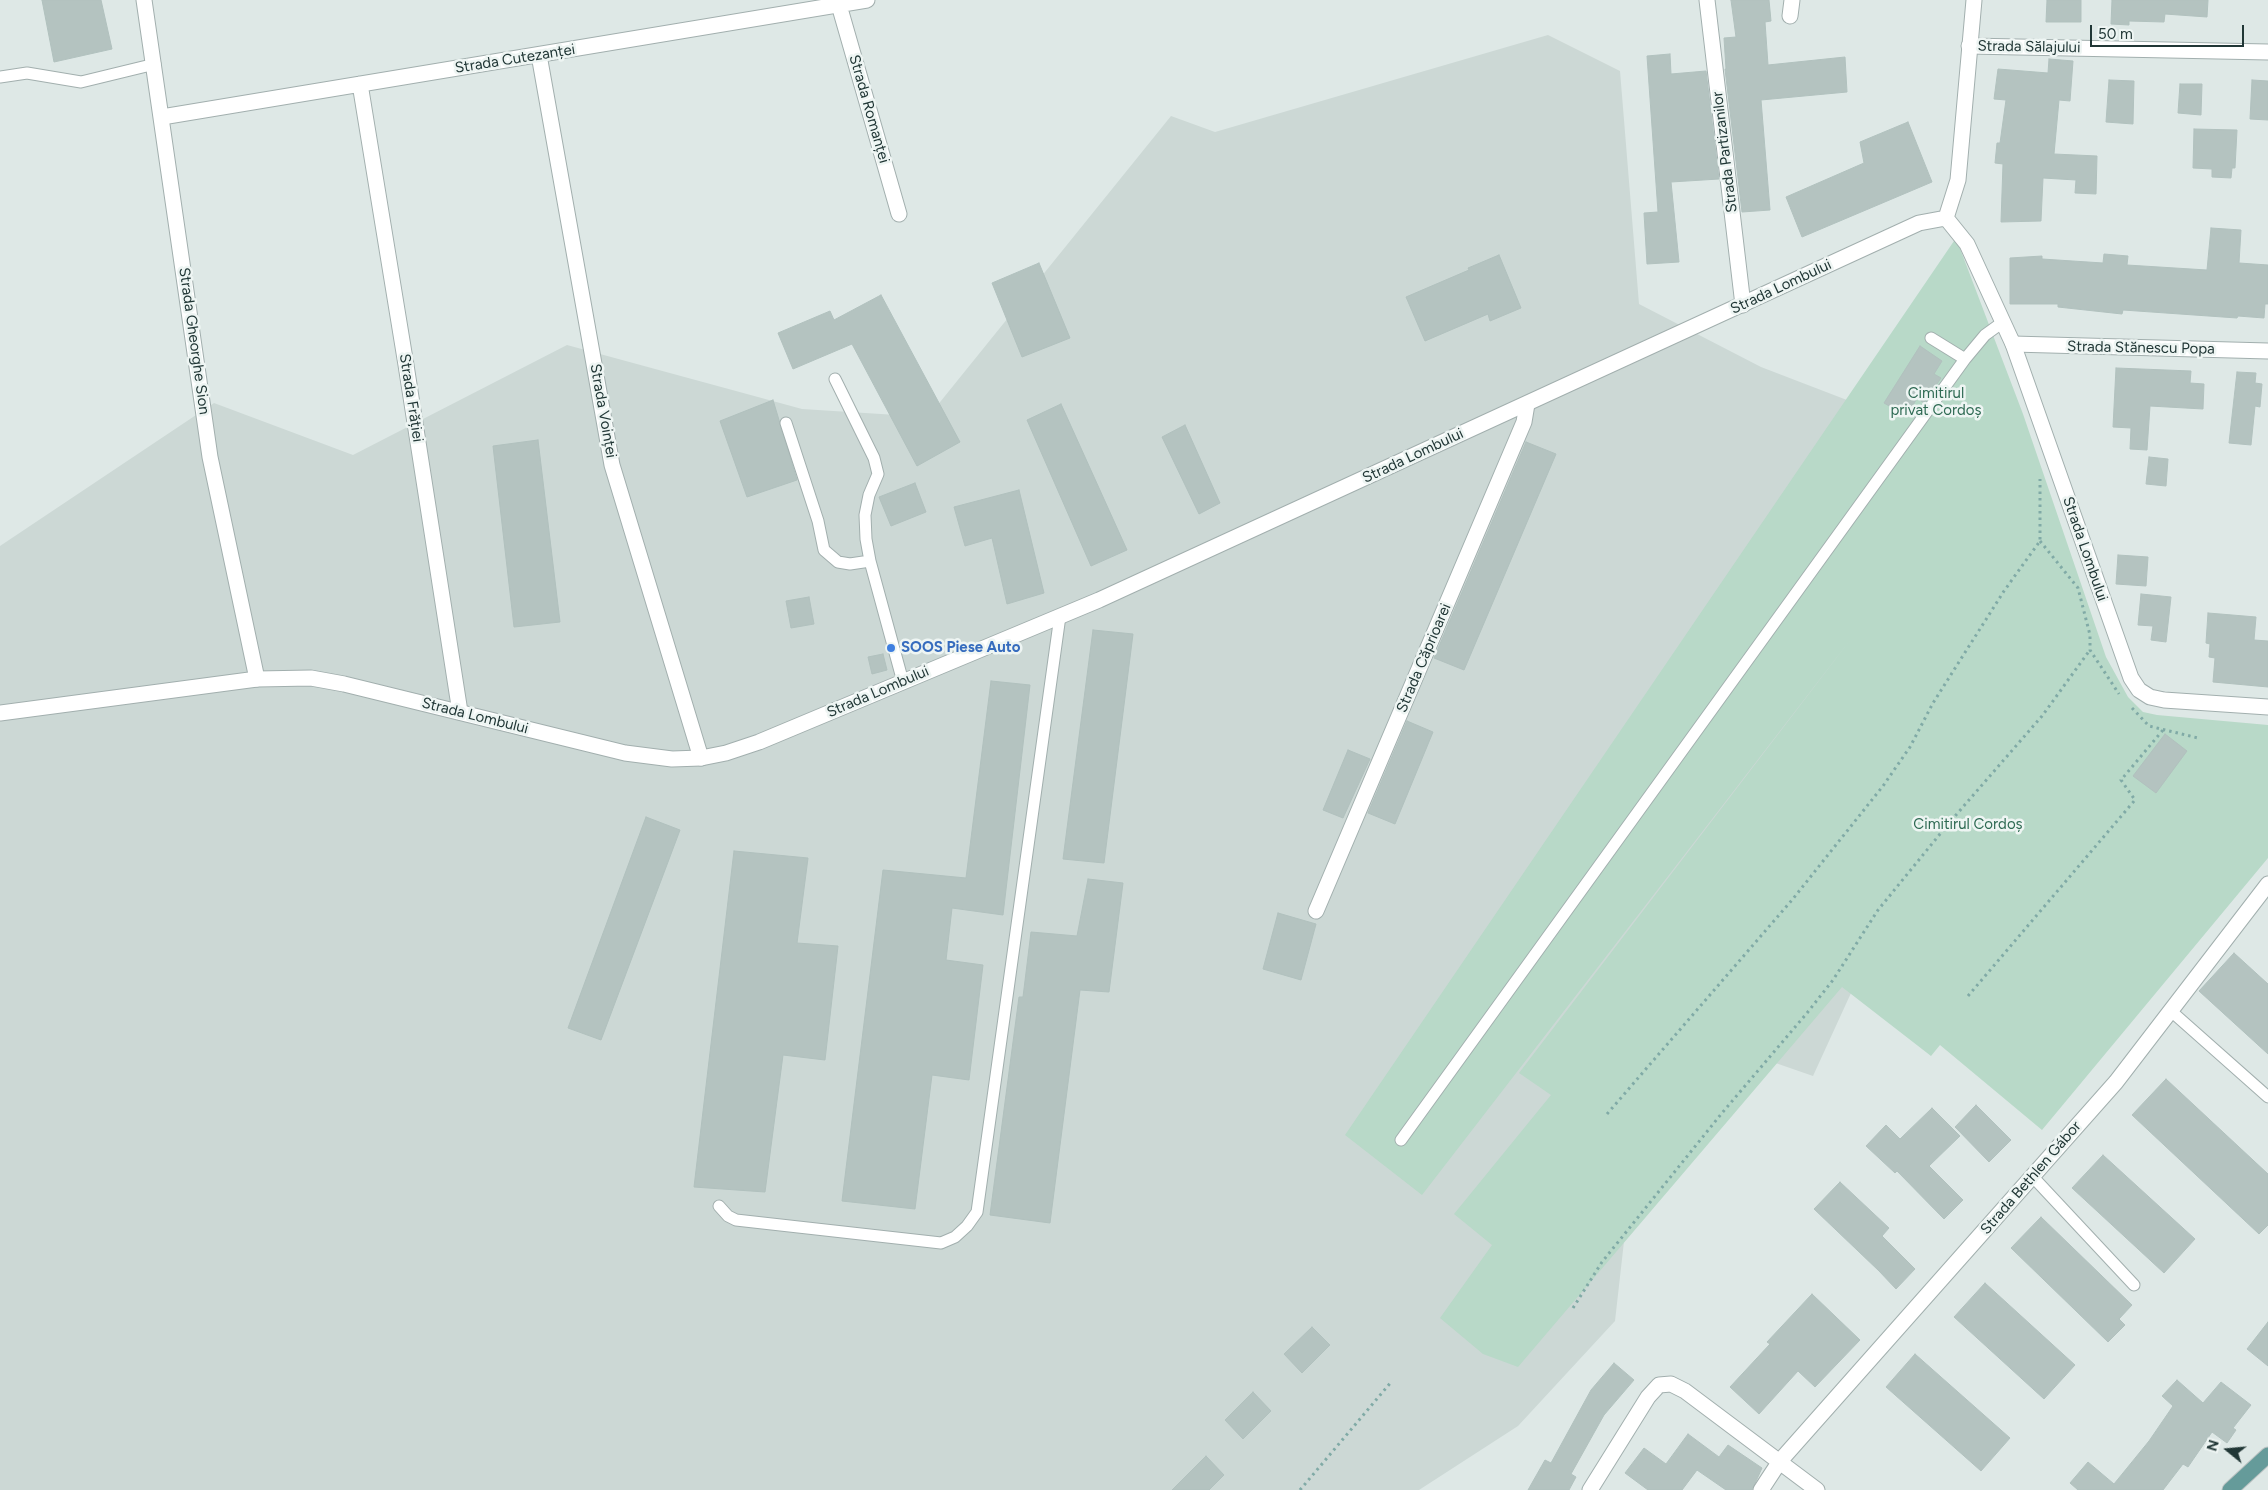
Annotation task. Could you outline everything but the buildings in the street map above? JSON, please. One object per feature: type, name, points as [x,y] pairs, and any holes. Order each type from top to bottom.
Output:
[{"type":"main road","points":[[2230,1490],[2268,1455]]},
{"type":"street","name":"Strada Gheorghe Sion","points":[[144,0],[155,64],[210,457],[257,679]]},
{"type":"street","name":"Strada Cutezanței","points":[[162,117],[867,0]]},
{"type":"street","name":"Strada Partizanilor","points":[[1708,0],[1743,305]]},
{"type":"street","points":[[1790,16],[1792,0]]},
{"type":"street","points":[[1946,218],[1958,180],[1974,0]]},
{"type":"street","name":"Strada Romanței","points":[[839,5],[899,214]]},
{"type":"street","name":"Strada Sălajului","points":[[1969,46],[2268,52]]},
{"type":"street","name":"Strada Voinței","points":[[539,54],[612,465],[701,758]]},
{"type":"street","name":"Strada Frăției","points":[[360,84],[460,712]]},
{"type":"street","name":"Strada Lombului","points":[[0,713],[257,679],[311,678],[460,712],[625,753],[672,759],[701,758],[726,753],[759,742],[1060,616],[1527,404],[1919,223],[1946,218],[1967,244],[2013,344],[2131,678],[2140,690],[2150,697],[2164,700],[2268,707]]},
{"type":"street","name":"Strada Stănescu Popa","points":[[2013,344],[2268,351]]},
{"type":"street","name":"Strada Căprioarei","points":[[1316,911],[1524,422],[1527,404]]},
{"type":"street","name":"Strada Bethlen Gábor","points":[[1761,1490],[1780,1461],[2116,1082],[2267,889]]},
{"type":"street","points":[[1590,1490],[1648,1397],[1659,1385],[1671,1384],[1685,1391],[1817,1490]]},
{"type":"lane","points":[[0,77],[27,72],[80,82],[155,64]]},
{"type":"lane","points":[[1401,1140],[1965,359],[1985,335],[2003,322]]},
{"type":"lane","points":[[1931,338],[1965,359]]},
{"type":"lane","points":[[835,379],[874,458],[878,474],[869,495],[865,515],[866,539],[870,561],[903,682]]},
{"type":"lane","points":[[786,423],[818,521],[824,550],[838,562],[850,564],[870,561]]},
{"type":"lane","points":[[719,1206],[728,1216],[736,1220],[941,1243],[955,1237],[978,1212],[1060,616]]},
{"type":"lane","points":[[2171,1012],[2268,1097]]},
{"type":"lane","points":[[2032,1177],[2134,1285]]},
{"type":"path","points":[[1607,1114],[1792,900],[1883,786],[1910,747],[1933,703],[2004,591],[2040,541],[2040,476]]},
{"type":"path","points":[[1573,1308],[1602,1262],[1828,986],[1878,910],[1949,823],[2042,716],[2090,650]]},
{"type":"path","points":[[1968,996],[2135,800],[2121,780],[2163,730]]},
{"type":"path","points":[[1300,1490],[1392,1381]]},
{"type":"shaded area","points":[[1548,35],[1620,71],[1639,304],[1761,367],[1951,440],[1900,886],[1813,1076],[1669,1026],[1628,1206],[1615,1321],[1518,1426],[1419,1490],[0,1490],[0,546],[214,403],[353,455],[567,345],[802,409],[928,417],[1171,116],[1215,132]]},
{"type":"green space","name":"Cimitirul Cordoș","points":[[1956,238],[2023,414],[2106,657],[2128,697],[2143,712],[2157,715],[2268,725],[2268,858],[2042,1130],[1940,1045],[1931,1056],[1842,987],[1518,1367],[1483,1354],[1440,1318],[1492,1245],[1454,1214],[1551,1095],[1519,1073],[1854,635],[1422,1195],[1345,1135]]},
{"type":"place","name":"SOOS Piese Auto","points":[[891,648]]},
{"type":"park label","name":"Cimitirul privat Cordoș","points":[[1936,402]]}]
